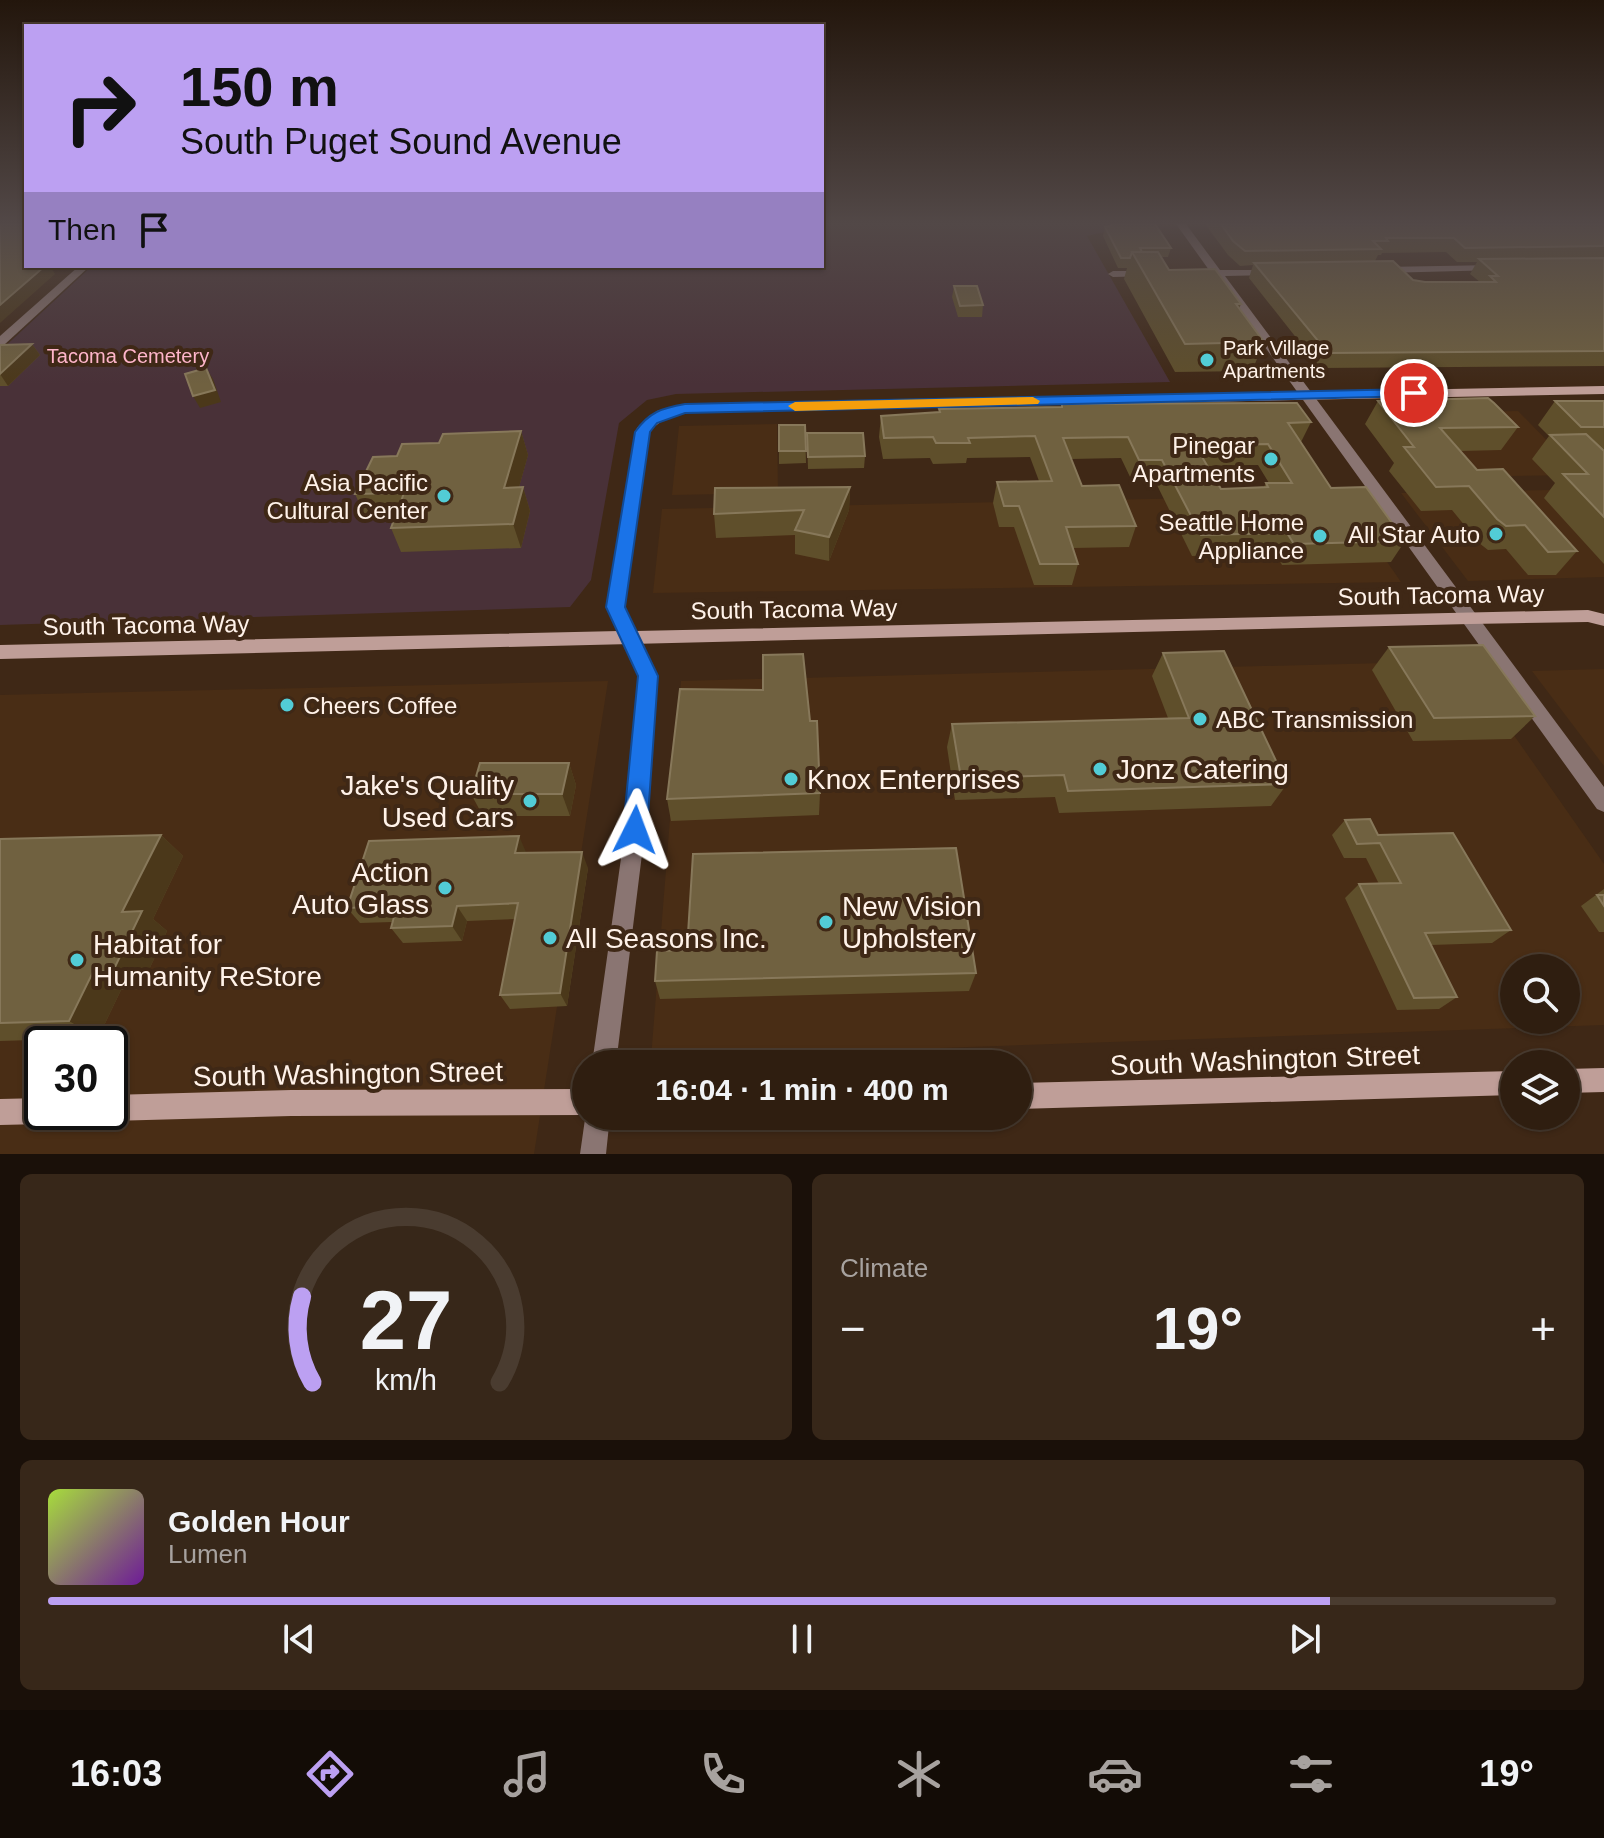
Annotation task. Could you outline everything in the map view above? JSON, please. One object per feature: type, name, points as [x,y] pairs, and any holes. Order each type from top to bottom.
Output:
[{"type":"street","points":[[0,342],[72,278]]},
{"type":"street","points":[[1212,278],[1305,396],[1604,803]]},
{"type":"street","points":[[606,1050],[635,830],[648,676],[616,607],[644,428],[667,412],[685,408],[1604,390]]},
{"type":"street","name":"South Tacoma Way","points":[[0,652],[1470,618],[1596,618],[1604,607]]},
{"type":"street","points":[[1580,1081],[1604,1080]]},
{"type":"street","name":"South Washington Street","points":[[1032,1096],[1500,1083]]},
{"type":"street","name":"South Washington Street","points":[[128,1108],[291,1103],[572,1102]]},
{"type":"street","points":[[0,1112],[24,1111]]},
{"type":"street","points":[[593,1154],[596,1130]]},
{"type":"shaded area","points":[[1518,411],[1581,475],[1448,477],[1395,414]]},
{"type":"shaded area","points":[[777,424],[778,493],[672,495],[679,426]]},
{"type":"shaded area","points":[[1604,489],[1604,577],[1468,581],[1401,493]]},
{"type":"shaded area","points":[[1341,495],[1401,582],[653,593],[662,509]]},
{"type":"shaded area","points":[[1462,661],[1604,864],[1604,1025],[1580,1026],[1580,954],[1500,954],[1500,1029],[882,1050],[652,1050],[681,681]]},
{"type":"shaded area","points":[[1604,669],[1604,766],[1532,671]]},
{"type":"shaded area","points":[[608,681],[534,1154],[0,1154],[0,695]]},
{"type":"green space","name":"Tacoma Cemetery","points":[[79,278],[1111,278],[1170,382],[676,394],[647,400],[619,423],[591,580],[570,607],[0,625],[0,351]]},
{"type":"building","points":[[0,278],[31,278],[0,305]]},
{"type":"building","points":[[1147,278],[1222,278],[1264,342],[1185,344]]},
{"type":"building","points":[[1266,278],[1411,278],[1425,282],[1496,282],[1492,278],[1604,278],[1604,351],[1328,353]]},
{"type":"building","points":[[954,286],[977,286],[983,305],[960,306]]},
{"type":"building","points":[[32,344],[0,374],[0,345]]},
{"type":"building","points":[[206,368],[215,390],[193,396],[185,374]]},
{"type":"building","points":[[1488,398],[1518,427],[1440,428],[1477,470],[1503,469],[1577,551],[1548,552],[1525,525],[1506,526],[1497,519],[1469,486],[1436,487],[1404,447],[1414,447],[1378,401]]},
{"type":"building","points":[[1555,401],[1604,401],[1604,427],[1581,427]]},
{"type":"building","points":[[1297,403],[1311,422],[1288,423],[1331,488],[1366,487],[1405,541],[1294,544],[1287,533],[1201,535],[1162,460],[1139,460],[1128,437],[1063,438],[1082,486],[1119,485],[1136,526],[1066,527],[1078,564],[1040,564],[1019,506],[1004,506],[997,482],[1052,481],[1035,436],[968,438],[970,443],[936,443],[933,437],[884,438],[881,416],[940,412],[939,409],[1062,407],[1062,404]],"holes":[[[1268,444],[1292,483],[1221,489],[1195,445]]]},
{"type":"building","points":[[779,425],[805,425],[806,451],[779,451]]},
{"type":"building","name":"Asia Pacific Cultural Center","points":[[521,431],[504,488],[523,487],[513,524],[391,528],[404,493],[355,494],[373,457],[397,456],[402,444],[439,443],[443,434]]},
{"type":"building","points":[[807,433],[863,433],[865,456],[808,457]]},
{"type":"building","points":[[1586,434],[1604,451],[1604,517],[1563,474],[1588,474],[1550,435]]},
{"type":"building","points":[[850,487],[829,537],[795,530],[804,510],[714,514],[715,488]]},
{"type":"building","points":[[1483,645],[1535,716],[1434,718],[1389,647]]},
{"type":"building","points":[[1224,651],[1287,784],[1068,791],[1064,775],[961,778],[952,724],[1189,718],[1163,653]]},
{"type":"building","points":[[803,654],[810,721],[817,721],[820,793],[667,799],[680,689],[763,690],[763,655]]},
{"type":"building","points":[[480,763],[569,763],[562,794],[471,794]]},
{"type":"building","points":[[1370,819],[1378,835],[1453,833],[1511,930],[1425,933],[1457,997],[1414,998],[1359,884],[1401,883],[1380,843],[1357,844],[1345,820]]},
{"type":"building","name":"Habitat for Humanity ReStore","points":[[161,835],[122,912],[142,911],[113,971],[93,972],[69,1021],[0,1023],[0,839]]},
{"type":"building","points":[[519,836],[515,853],[582,852],[560,993],[500,995],[518,903],[457,906],[452,926],[391,928],[397,906],[347,908],[369,841]]},
{"type":"building","name":"New Vision Upholstery","points":[[956,848],[976,973],[655,981],[657,951],[687,950],[693,854]]},
{"type":"slow traffic","points":[[795,406],[1033,401]]},
{"type":"place","name":"Park Village Apartments","points":[[1207,360]]},
{"type":"place","name":"Pinegar Apartments","points":[[1271,459]]},
{"type":"place","name":"Asia Pacific Cultural Center","points":[[444,496]]},
{"type":"place","name":"All Star Auto","points":[[1496,534]]},
{"type":"place","name":"Seattle Home Appliance","points":[[1320,536]]},
{"type":"place","name":"Cheers Coffee","points":[[287,705]]},
{"type":"place","name":"ABC Transmission","points":[[1200,719]]},
{"type":"place","name":"Jonz Catering","points":[[1100,769]]},
{"type":"place","name":"Knox Enterprises","points":[[791,779]]},
{"type":"place","name":"Jake's Quality Used Cars","points":[[530,801]]},
{"type":"place","name":"Action Auto Glass","points":[[445,888]]},
{"type":"place","name":"New Vision Upholstery","points":[[826,922]]},
{"type":"place","name":"All Seasons Inc.","points":[[550,938]]},
{"type":"place","name":"Habitat for Humanity ReStore","points":[[77,960]]},
{"type":"route","points":[[635,830],[648,676],[616,607],[640,446],[644,428],[651,420],[685,408],[1414,393]]}]
